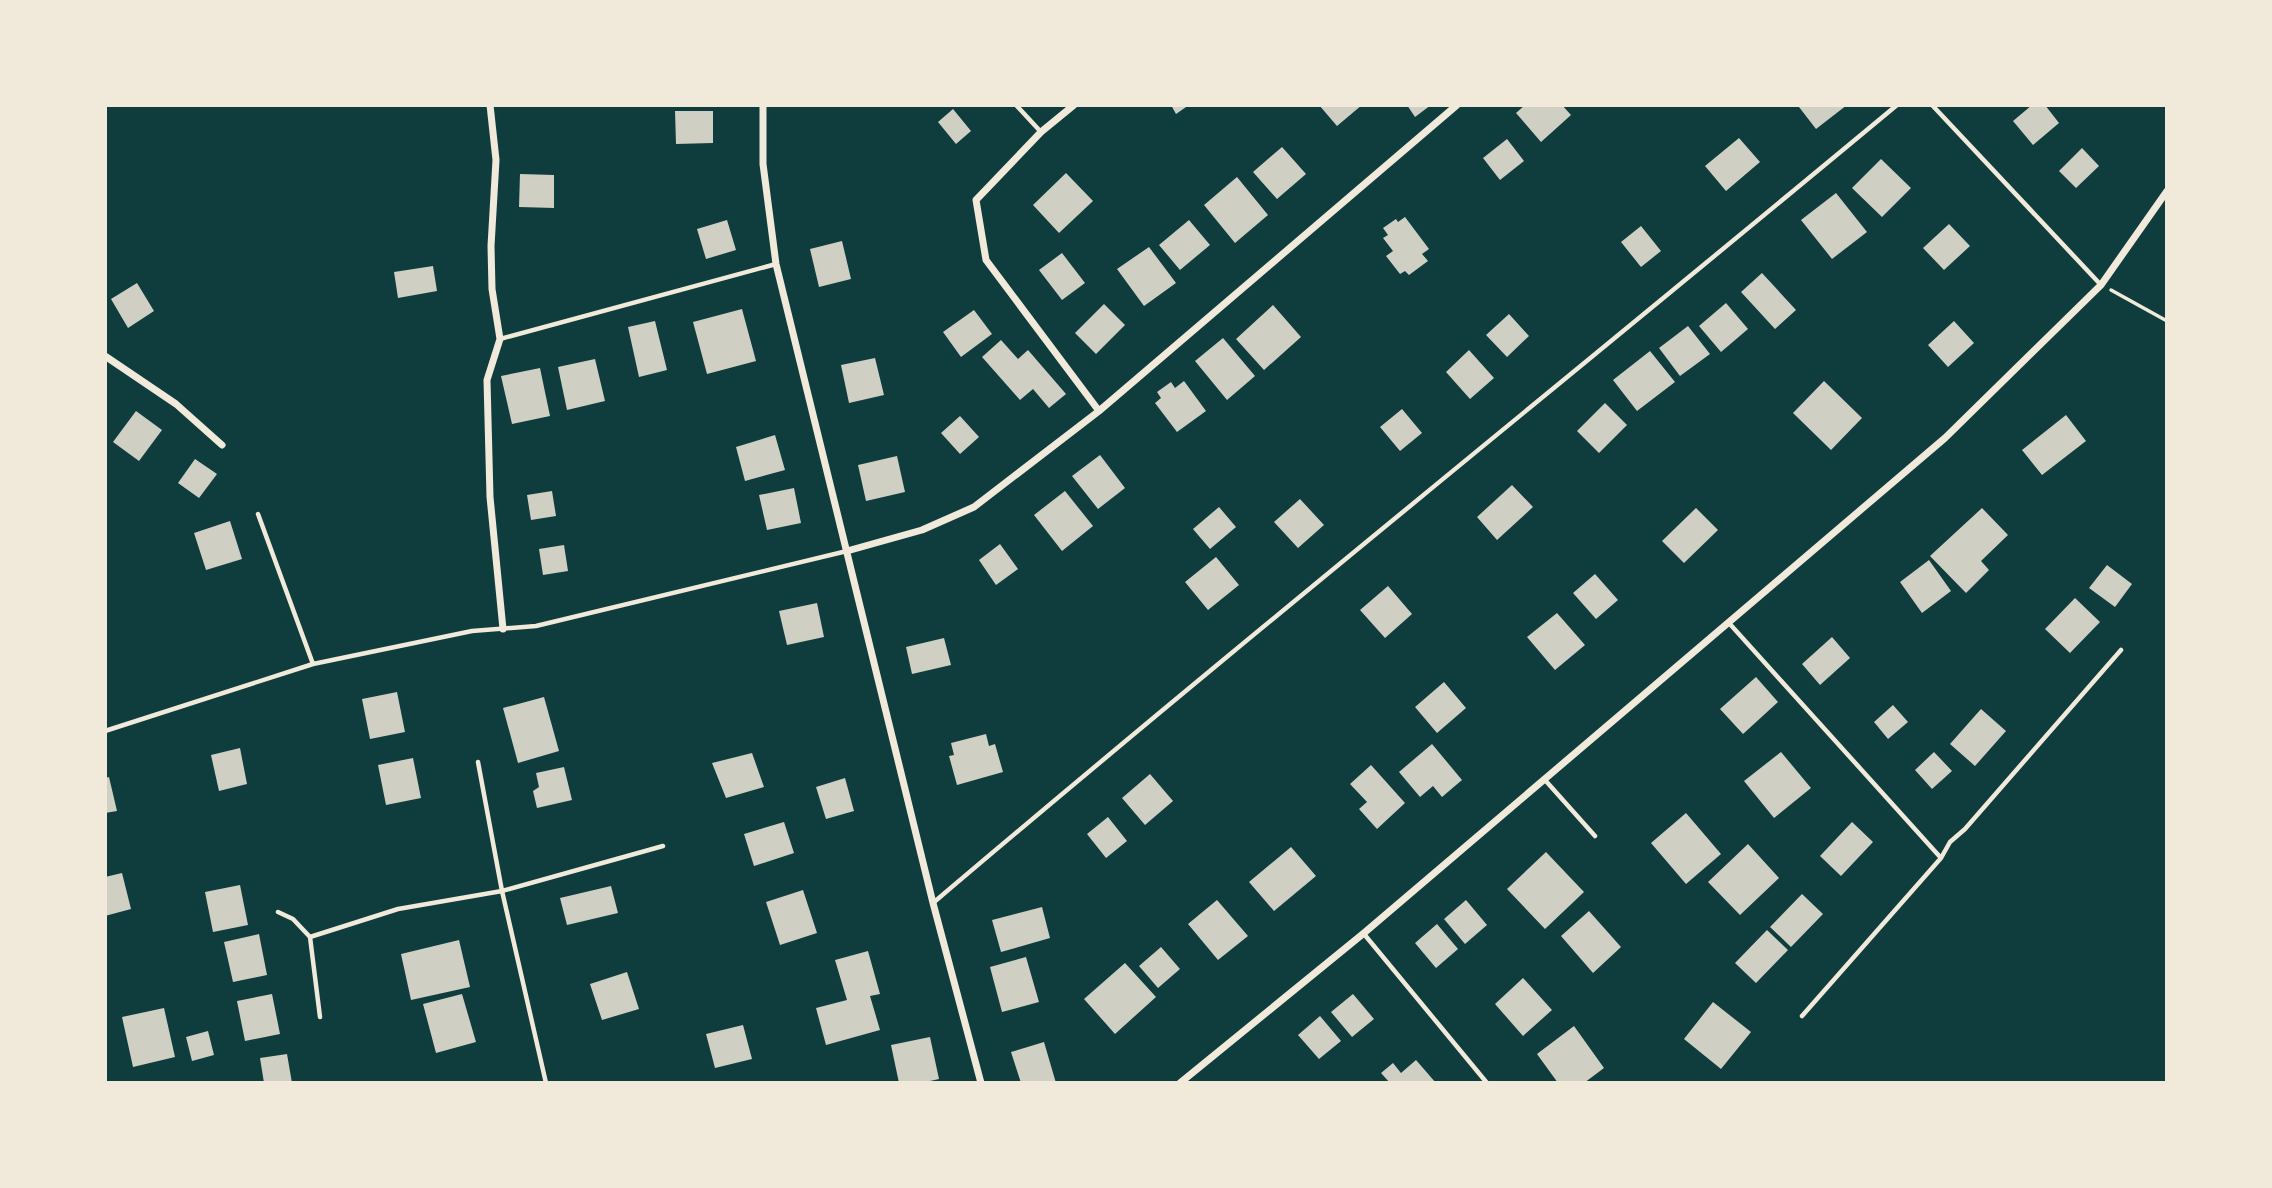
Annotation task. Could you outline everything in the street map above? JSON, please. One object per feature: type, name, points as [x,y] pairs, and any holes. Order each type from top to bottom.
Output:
[{"type":"street","points":[[490,105],[496,160],[491,246],[492,289],[500,338],[486,380],[490,497],[503,629]]},
{"type":"street","points":[[762,105],[763,164],[776,264],[933,903],[981,1083]]},
{"type":"street","points":[[1074,105],[1041,132],[976,200],[986,260],[1100,411]]},
{"type":"street","points":[[847,551],[922,530],[974,507],[1100,411],[1457,105]]},
{"type":"street","points":[[1180,1083],[1364,933],[1945,438],[2101,285],[2167,191]]},
{"type":"street","points":[[105,356],[176,404],[222,445]]},
{"type":"lane","points":[[1016,105],[1041,132]]},
{"type":"lane","points":[[933,903],[1146,722],[1571,376],[1897,105]]},
{"type":"lane","points":[[1932,105],[2101,285]]},
{"type":"lane","points":[[500,338],[776,264]]},
{"type":"lane","points":[[258,514],[313,664]]},
{"type":"lane","points":[[105,731],[313,664],[472,631],[536,625],[847,551]]},
{"type":"lane","points":[[1728,623],[1941,858]]},
{"type":"lane","points":[[1802,1016],[1941,858],[1950,842],[1965,829],[2121,650]]},
{"type":"lane","points":[[478,762],[502,891],[546,1083]]},
{"type":"lane","points":[[1545,779],[1595,836]]},
{"type":"lane","points":[[310,937],[398,909],[502,891],[663,846]]},
{"type":"lane","points":[[278,912],[293,919],[310,937],[320,1017]]},
{"type":"lane","points":[[1364,933],[1487,1083]]},
{"type":"path","points":[[2101,285],[2167,321]]},
{"type":"building","points":[[1171,105],[1189,105],[1176,114]]},
{"type":"building","points":[[1319,105],[1362,105],[1337,126]]},
{"type":"building","points":[[1407,105],[1431,105],[1415,117]]},
{"type":"building","points":[[1525,105],[1562,105],[1571,115],[1541,142],[1516,113]]},
{"type":"building","points":[[1847,105],[1816,129],[1799,107]]},
{"type":"building","points":[[2032,105],[2045,105],[2059,123],[2033,145],[2013,121]]},
{"type":"building","points":[[953,109],[971,131],[956,144],[938,122]]},
{"type":"building","points":[[675,111],[713,111],[713,143],[676,144]]},
{"type":"building","points":[[1739,138],[1760,162],[1726,191],[1705,166]]},
{"type":"building","points":[[1507,139],[1524,161],[1500,180],[1483,158]]},
{"type":"building","points":[[1282,147],[1306,174],[1277,199],[1253,172]]},
{"type":"building","points":[[2082,148],[2099,166],[2076,188],[2059,171]]},
{"type":"building","points":[[1881,159],[1911,188],[1882,217],[1852,188]]},
{"type":"building","points":[[1066,173],[1093,201],[1059,233],[1033,205]]},
{"type":"building","points":[[520,174],[554,175],[554,208],[519,207]]},
{"type":"building","points":[[1237,177],[1268,215],[1235,243],[1204,205]]},
{"type":"building","points":[[1836,193],[1867,232],[1832,259],[1801,220]]},
{"type":"building","points":[[1405,217],[1429,249],[1422,254],[1428,261],[1409,275],[1405,271],[1400,274],[1386,256],[1393,251],[1383,238],[1388,235],[1383,228],[1396,219],[1398,222]]},
{"type":"building","points":[[727,220],[736,250],[706,259],[697,229]]},
{"type":"building","points":[[1189,220],[1210,245],[1180,270],[1159,245]]},
{"type":"building","points":[[1949,224],[1970,246],[1944,270],[1923,248]]},
{"type":"building","points":[[1641,226],[1661,251],[1641,267],[1621,242]]},
{"type":"building","points":[[842,241],[851,279],[819,287],[810,249]]},
{"type":"building","points":[[1149,247],[1176,283],[1144,306],[1117,269]]},
{"type":"building","points":[[1062,253],[1085,283],[1062,300],[1039,270]]},
{"type":"building","points":[[433,266],[437,291],[398,298],[394,272]]},
{"type":"building","points":[[1762,273],[1796,310],[1775,329],[1741,292]]},
{"type":"building","points":[[137,283],[154,311],[128,328],[111,299]]},
{"type":"building","points":[[1726,303],[1748,329],[1721,352],[1699,326]]},
{"type":"building","points":[[1104,304],[1125,325],[1096,354],[1075,333]]},
{"type":"building","points":[[1273,305],[1301,337],[1264,370],[1236,339]]},
{"type":"building","points":[[742,309],[756,361],[707,374],[693,322]]},
{"type":"building","points":[[974,310],[992,334],[961,357],[943,332]]},
{"type":"building","points":[[1509,314],[1529,336],[1507,357],[1486,335]]},
{"type":"building","points":[[655,321],[667,370],[639,377],[628,327]]},
{"type":"building","points":[[1954,321],[1974,343],[1948,367],[1928,345]]},
{"type":"building","points":[[1688,326],[1710,354],[1680,376],[1659,348]]},
{"type":"building","points":[[1223,338],[1255,376],[1227,400],[1195,361]]},
{"type":"building","points":[[1001,340],[1018,359],[1028,350],[1066,394],[1049,408],[1033,389],[1020,400],[982,357]]},
{"type":"building","points":[[1469,350],[1494,378],[1470,399],[1446,372]]},
{"type":"building","points":[[1650,351],[1675,382],[1637,411],[1613,380]]},
{"type":"building","points":[[875,358],[884,395],[849,403],[841,365]]},
{"type":"building","points":[[595,359],[605,401],[567,410],[558,367]]},
{"type":"building","points":[[540,368],[550,416],[512,424],[501,376]]},
{"type":"building","points":[[1184,381],[1206,411],[1177,432],[1155,403],[1161,398],[1157,392],[1171,382],[1175,388]]},
{"type":"building","points":[[1824,381],[1862,418],[1831,450],[1793,413]]},
{"type":"building","points":[[1605,403],[1627,425],[1599,453],[1577,431]]},
{"type":"building","points":[[1402,409],[1422,433],[1400,451],[1380,427]]},
{"type":"building","points":[[136,411],[162,430],[139,461],[113,442]]},
{"type":"building","points":[[2066,415],[2086,441],[2042,475],[2022,450]]},
{"type":"building","points":[[960,416],[979,437],[960,454],[941,433]]},
{"type":"building","points":[[775,435],[785,470],[745,481],[736,447]]},
{"type":"building","points":[[1100,455],[1125,488],[1098,509],[1072,476]]},
{"type":"building","points":[[897,456],[905,492],[866,501],[858,465]]},
{"type":"building","points":[[195,459],[217,474],[199,498],[178,483]]},
{"type":"building","points":[[1512,485],[1533,507],[1497,540],[1477,517]]},
{"type":"building","points":[[794,488],[801,523],[767,530],[759,495]]},
{"type":"building","points":[[552,491],[556,516],[531,520],[527,495]]},
{"type":"building","points":[[1065,491],[1093,526],[1062,551],[1034,515]]},
{"type":"building","points":[[1300,499],[1324,525],[1298,548],[1274,522]]},
{"type":"building","points":[[1219,507],[1236,527],[1210,549],[1193,529]]},
{"type":"building","points":[[1696,508],[1718,530],[1684,563],[1662,541]]},
{"type":"building","points":[[1982,508],[2008,535],[1981,561],[1989,570],[1966,593],[1930,556]]},
{"type":"building","points":[[230,521],[242,559],[206,570],[194,533]]},
{"type":"building","points":[[1000,544],[1018,569],[996,585],[979,560]]},
{"type":"building","points":[[564,545],[568,571],[543,575],[539,549]]},
{"type":"building","points":[[1216,557],[1239,585],[1208,610],[1185,582]]},
{"type":"building","points":[[1929,560],[1951,591],[1922,613],[1900,582]]},
{"type":"building","points":[[2107,565],[2132,584],[2115,607],[2089,588]]},
{"type":"building","points":[[1595,574],[1618,600],[1596,619],[1573,593]]},
{"type":"building","points":[[1388,586],[1412,614],[1385,638],[1360,610]]},
{"type":"building","points":[[2075,598],[2100,622],[2070,653],[2045,629]]},
{"type":"building","points":[[817,603],[824,637],[787,645],[779,611]]},
{"type":"building","points":[[1557,613],[1585,645],[1555,670],[1527,637]]},
{"type":"building","points":[[1832,637],[1850,658],[1820,685],[1802,664]]},
{"type":"building","points":[[944,638],[951,665],[912,674],[906,647]]},
{"type":"building","points":[[1756,677],[1778,702],[1743,734],[1720,709]]},
{"type":"building","points":[[1444,682],[1466,708],[1437,733],[1415,707]]},
{"type":"building","points":[[397,692],[405,732],[370,739],[362,699]]},
{"type":"building","points":[[544,697],[559,751],[518,763],[503,708]]},
{"type":"building","points":[[1893,705],[1908,722],[1888,739],[1874,722]]},
{"type":"building","points":[[1981,709],[2006,731],[1975,766],[1950,744]]},
{"type":"building","points":[[986,734],[989,746],[995,744],[1003,772],[957,785],[949,756],[954,755],[951,743]]},
{"type":"building","points":[[1432,744],[1462,780],[1442,797],[1433,786],[1420,797],[1399,772]]},
{"type":"building","points":[[240,748],[247,784],[219,791],[211,755]]},
{"type":"building","points":[[1781,752],[1811,788],[1774,818],[1744,781]]},
{"type":"building","points":[[1934,752],[1952,771],[1932,789],[1915,770]]},
{"type":"building","points":[[752,753],[764,787],[726,798],[712,763]]},
{"type":"building","points":[[413,758],[421,798],[386,805],[378,765]]},
{"type":"building","points":[[1371,765],[1405,803],[1377,829],[1359,809],[1367,802],[1350,784]]},
{"type":"building","points":[[564,767],[572,800],[537,808],[533,791],[539,787],[536,773]]},
{"type":"building","points":[[1150,774],[1173,801],[1145,825],[1122,798]]},
{"type":"building","points":[[109,777],[117,811],[105,813],[105,778]]},
{"type":"building","points":[[845,778],[854,811],[826,819],[816,787]]},
{"type":"building","points":[[1686,813],[1721,854],[1686,884],[1651,843]]},
{"type":"building","points":[[1108,817],[1127,841],[1106,858],[1087,834]]},
{"type":"building","points":[[784,822],[794,853],[754,866],[744,834]]},
{"type":"building","points":[[1852,822],[1873,842],[1841,876],[1820,856]]},
{"type":"building","points":[[1748,844],[1779,878],[1740,915],[1708,882]]},
{"type":"building","points":[[1291,847],[1316,876],[1274,911],[1249,882]]},
{"type":"building","points":[[1546,852],[1584,892],[1545,929],[1507,889]]},
{"type":"building","points":[[122,873],[131,909],[105,916],[105,877]]},
{"type":"building","points":[[240,885],[248,925],[213,932],[205,892]]},
{"type":"building","points":[[611,886],[618,913],[567,925],[560,898]]},
{"type":"building","points":[[803,890],[817,933],[780,945],[766,902]]},
{"type":"building","points":[[1802,894],[1823,914],[1791,947],[1770,927]]},
{"type":"building","points":[[1217,900],[1248,936],[1218,960],[1188,924]]},
{"type":"building","points":[[1466,900],[1487,925],[1465,944],[1444,919]]},
{"type":"building","points":[[1042,907],[1050,938],[1001,952],[992,920]]},
{"type":"building","points":[[1589,911],[1621,947],[1593,973],[1561,936]]},
{"type":"building","points":[[1437,924],[1458,949],[1436,968],[1415,943]]},
{"type":"building","points":[[1767,930],[1788,950],[1756,983],[1735,963]]},
{"type":"building","points":[[259,934],[267,975],[233,982],[224,942]]},
{"type":"building","points":[[459,940],[470,987],[411,1000],[401,954]]},
{"type":"building","points":[[1161,947],[1180,969],[1158,988],[1139,966]]},
{"type":"building","points":[[868,951],[880,994],[870,996],[880,1030],[826,1045],[816,1008],[847,1000],[835,960]]},
{"type":"building","points":[[1026,957],[1039,1002],[1002,1012],[990,967]]},
{"type":"building","points":[[1125,963],[1156,997],[1115,1034],[1084,999]]},
{"type":"building","points":[[627,972],[639,1009],[602,1020],[590,984]]},
{"type":"building","points":[[1523,978],[1552,1010],[1523,1036],[1495,1004]]},
{"type":"building","points":[[272,994],[280,1034],[245,1041],[237,1001]]},
{"type":"building","points":[[462,994],[476,1042],[436,1053],[423,1004]]},
{"type":"building","points":[[1353,994],[1374,1019],[1352,1037],[1331,1012]]},
{"type":"building","points":[[1713,1002],[1751,1032],[1721,1069],[1684,1039]]},
{"type":"building","points":[[164,1008],[175,1057],[133,1067],[122,1017]]},
{"type":"building","points":[[1320,1016],[1341,1041],[1319,1059],[1298,1035]]},
{"type":"building","points":[[743,1025],[752,1059],[715,1068],[706,1034]]},
{"type":"building","points":[[1574,1026],[1604,1068],[1584,1083],[1558,1083],[1537,1054]]},
{"type":"building","points":[[208,1031],[214,1055],[192,1061],[186,1037]]},
{"type":"building","points":[[930,1037],[939,1079],[921,1083],[899,1083],[891,1045]]},
{"type":"building","points":[[1044,1042],[1056,1083],[1021,1083],[1011,1052]]},
{"type":"building","points":[[287,1054],[292,1083],[264,1083],[260,1058]]},
{"type":"building","points":[[1416,1060],[1436,1083],[1390,1083],[1381,1073],[1393,1063],[1401,1073]]}]
